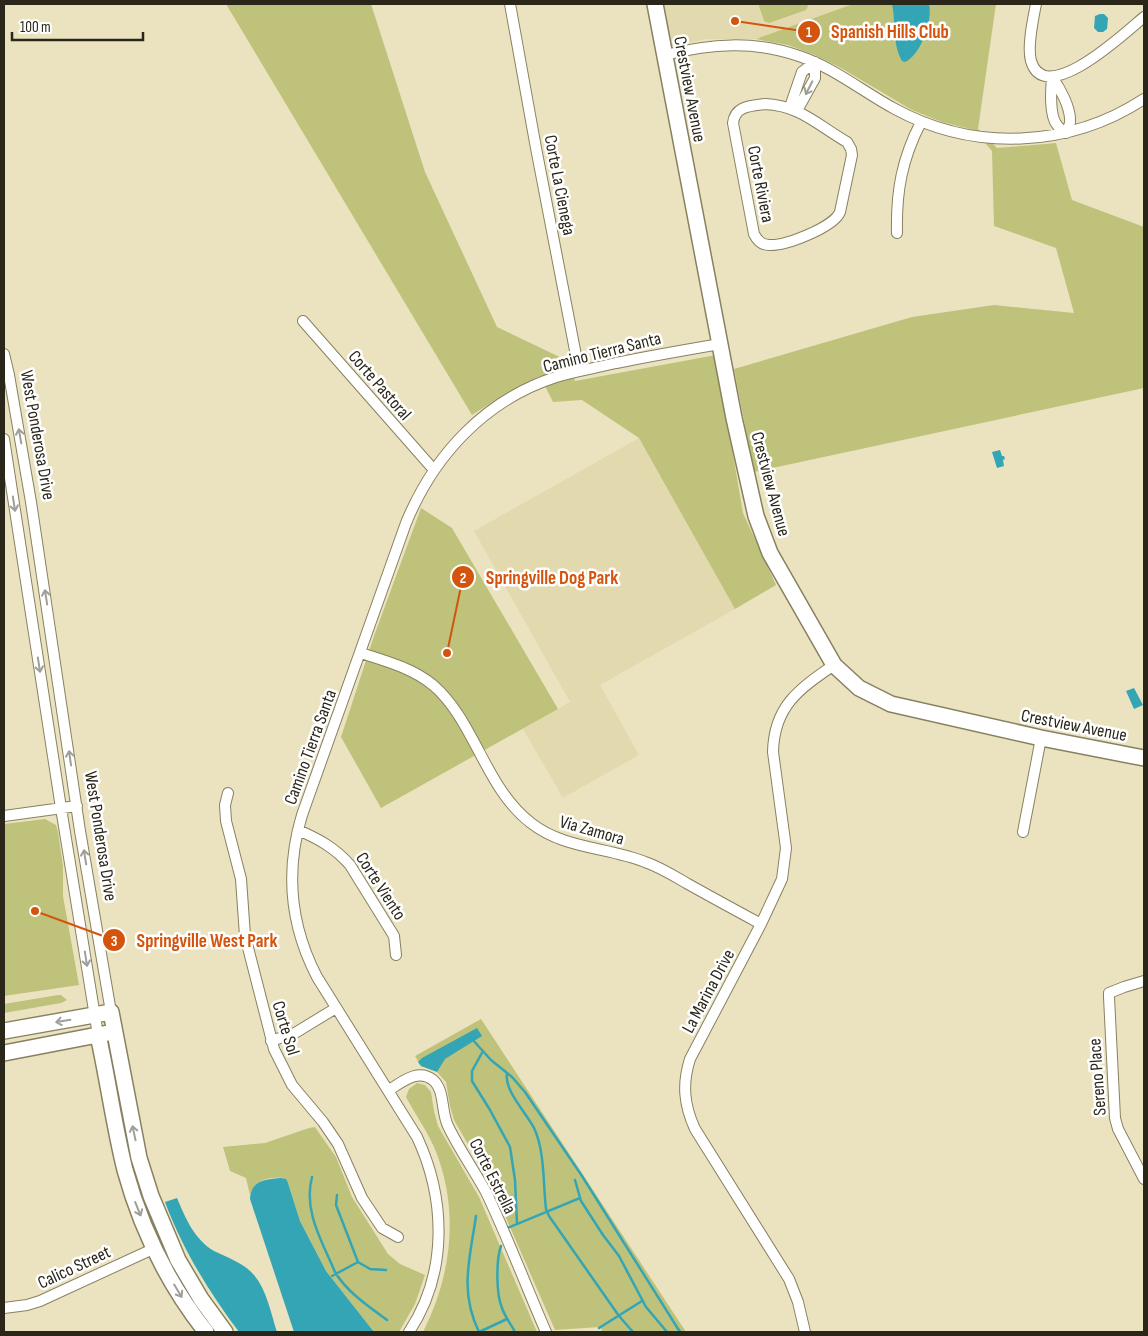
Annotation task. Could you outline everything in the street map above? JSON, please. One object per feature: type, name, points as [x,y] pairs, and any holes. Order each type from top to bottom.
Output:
[{"type":"street","name":"Corte La Cienega","points":[[510,4],[579,371]]},
{"type":"street","name":"Crestview Avenue","points":[[655,4],[720,344],[746,474],[758,523],[770,553],[834,665],[860,688],[892,704],[1041,738],[1144,758]]},
{"type":"street","points":[[1036,4],[1032,28],[1031,60],[1038,72],[1052,78],[1060,88],[1070,123],[1066,133]]},
{"type":"street","points":[[1052,78],[1082,65],[1144,17]]},
{"type":"street","points":[[665,55],[708,46],[739,45],[778,50],[815,62],[838,73],[894,108],[921,122],[956,133],[990,138],[1023,139],[1066,133],[1104,121],[1144,99]]},
{"type":"street","points":[[792,109],[791,104],[802,72],[815,62]]},
{"type":"street","points":[[1052,78],[1051,100],[1056,125],[1066,133]]},
{"type":"street","name":"Corte Riviera","points":[[773,105],[792,109],[847,142],[852,152],[851,164],[840,212],[834,220],[797,239],[767,245],[758,240],[754,234],[733,120],[738,110],[747,106],[773,105]]},
{"type":"street","points":[[897,233],[896,207],[900,179],[907,153],[921,122]]},
{"type":"street","name":"Corte Pastoral","points":[[303,321],[434,470]]},
{"type":"street","name":"Camino Tierra Santa","points":[[409,1332],[420,1314],[431,1283],[438,1251],[439,1217],[434,1184],[424,1153],[409,1123],[310,964],[293,907],[291,876],[298,830],[406,523],[421,490],[434,470],[465,432],[507,400],[538,384],[579,371],[720,344]]},
{"type":"street","name":"West Ponderosa Drive","points":[[4,354],[34,522],[77,806],[111,1012],[143,1171],[169,1241],[201,1299],[225,1332]]},
{"type":"street","name":"West Ponderosa Drive","points":[[4,439],[98,1035],[125,1168],[134,1198],[155,1248],[175,1286],[206,1332]]},
{"type":"street","name":"Via Zamora","points":[[361,652],[407,669],[424,679],[441,693],[454,710],[504,796],[531,824],[550,836],[568,842],[647,862],[761,924]]},
{"type":"street","name":"La Marina Drive","points":[[805,1332],[790,1279],[690,1119],[685,1099],[685,1078],[690,1059],[779,889],[786,858],[785,837],[773,752],[778,723],[786,705],[799,690],[834,665]]},
{"type":"street","points":[[1023,832],[1041,738]]},
{"type":"street","name":"Corte Sol","points":[[228,793],[225,805],[226,821],[241,879],[245,936],[271,1041],[292,1085],[338,1144],[362,1198],[382,1228],[398,1237]]},
{"type":"street","points":[[4,816],[77,806]]},
{"type":"street","name":"Corte Viento","points":[[298,830],[326,843],[350,865],[394,936],[396,955]]},
{"type":"street","name":"Sereno Place","points":[[1144,981],[1109,993],[1115,1118],[1118,1129],[1144,1179]]},
{"type":"street","points":[[271,1041],[295,1033],[336,1008]]},
{"type":"street","points":[[4,1032],[111,1012]]},
{"type":"street","points":[[4,1053],[115,1032]]},
{"type":"street","name":"Corte Estrella","points":[[388,1090],[414,1076],[426,1077],[437,1084],[441,1092],[442,1108],[446,1122],[486,1193],[546,1332]]},
{"type":"street","points":[[155,1248],[169,1241]]},
{"type":"street","name":"Calico Street","points":[[4,1308],[40,1301],[155,1248]]},
{"type":"shaded area","points":[[661,4],[853,4],[756,39],[707,39],[670,47]]},
{"type":"shaded area","points":[[639,438],[735,609],[600,685],[639,755],[563,798],[523,729],[570,702],[474,531]]},
{"type":"green space","points":[[226,4],[371,4],[425,172],[497,327],[570,362],[575,381],[716,355],[743,513],[776,585],[735,609],[639,438],[582,400],[553,402],[540,376],[508,392],[472,415]]},
{"type":"green space","points":[[760,4],[809,4],[806,10],[769,23],[764,21]]},
{"type":"green space","points":[[853,4],[996,4],[978,129],[997,148],[1056,143],[1072,200],[1144,227],[1144,388],[754,472],[734,369],[912,317],[994,305],[1074,313],[1056,248],[994,226],[992,151],[974,130],[942,122],[912,110],[841,68],[815,55],[788,45],[756,39]]},
{"type":"green space","points":[[421,508],[452,528],[558,709],[381,808],[341,737],[374,636]]},
{"type":"green space","points":[[45,819],[56,825],[58,832],[63,866],[63,896],[79,985],[4,996],[4,824]]},
{"type":"green space","points":[[58,995],[67,1000],[61,1003],[4,1013],[4,1004]]},
{"type":"green space","points":[[481,1019],[686,1332],[603,1332],[600,1327],[555,1330],[492,1186],[454,1120],[446,1082],[436,1071],[421,1066],[415,1056]]},
{"type":"green space","points":[[417,1083],[425,1085],[431,1092],[438,1126],[479,1197],[537,1332],[423,1332],[441,1288],[449,1241],[450,1217],[442,1170],[434,1147],[406,1097],[409,1089]]},
{"type":"green space","points":[[315,1127],[336,1157],[352,1197],[388,1254],[400,1264],[425,1275],[415,1304],[399,1332],[374,1332],[326,1271],[300,1221],[288,1183],[283,1178],[273,1178],[259,1182],[255,1185],[250,1195],[246,1178],[230,1171],[223,1147],[265,1143]]},
{"type":"water","points":[[892,4],[929,4],[929,19],[921,45],[911,58],[905,62],[902,61],[895,40]]},
{"type":"water","points":[[1104,14],[1108,18],[1107,29],[1103,32],[1098,32],[1094,28],[1095,16]]},
{"type":"water","points":[[1000,450],[1005,459],[1003,460],[1004,466],[997,468],[992,452]]},
{"type":"water","points":[[1134,688],[1143,705],[1134,709],[1126,691]]},
{"type":"water","points":[[477,1028],[482,1036],[445,1059],[437,1072],[421,1066],[418,1062],[422,1058]]},
{"type":"water","points":[[286,1179],[288,1183],[300,1221],[326,1271],[374,1332],[294,1332],[250,1199],[256,1184],[265,1180]]},
{"type":"water","points":[[177,1198],[187,1221],[201,1241],[214,1251],[241,1264],[254,1275],[265,1295],[277,1332],[239,1332],[207,1286],[188,1254],[172,1220],[165,1202]]},
{"type":"waterway","points":[[472,1039],[525,1092],[582,1176],[680,1332]]},
{"type":"waterway","points":[[483,1051],[472,1071],[472,1081],[510,1147],[515,1180],[517,1224]]},
{"type":"waterway","points":[[507,1073],[507,1080],[512,1094],[538,1137],[542,1157],[546,1209],[549,1216],[619,1316],[633,1332]]},
{"type":"waterway","points":[[312,1177],[310,1190],[312,1214],[315,1226],[335,1272],[352,1292],[387,1320]]},
{"type":"waterway","points":[[575,1180],[581,1201],[619,1256],[646,1307],[667,1332]]},
{"type":"waterway","points":[[337,1195],[336,1205],[358,1262],[370,1269],[386,1270]]},
{"type":"waterway","points":[[505,1229],[580,1198]]},
{"type":"waterway","points":[[476,1216],[468,1274],[469,1302],[473,1317],[479,1332],[507,1319]]},
{"type":"waterway","points":[[501,1246],[498,1268],[500,1302],[515,1332]]},
{"type":"waterway","points":[[332,1276],[358,1262]]},
{"type":"waterway","points":[[599,1328],[642,1301]]},
{"type":"place","name":"Spanish Hills Club","points":[[735,21]]},
{"type":"place","name":"Springville Dog Park","points":[[447,653]]},
{"type":"place","name":"Springville West Park","points":[[35,911]]}]
